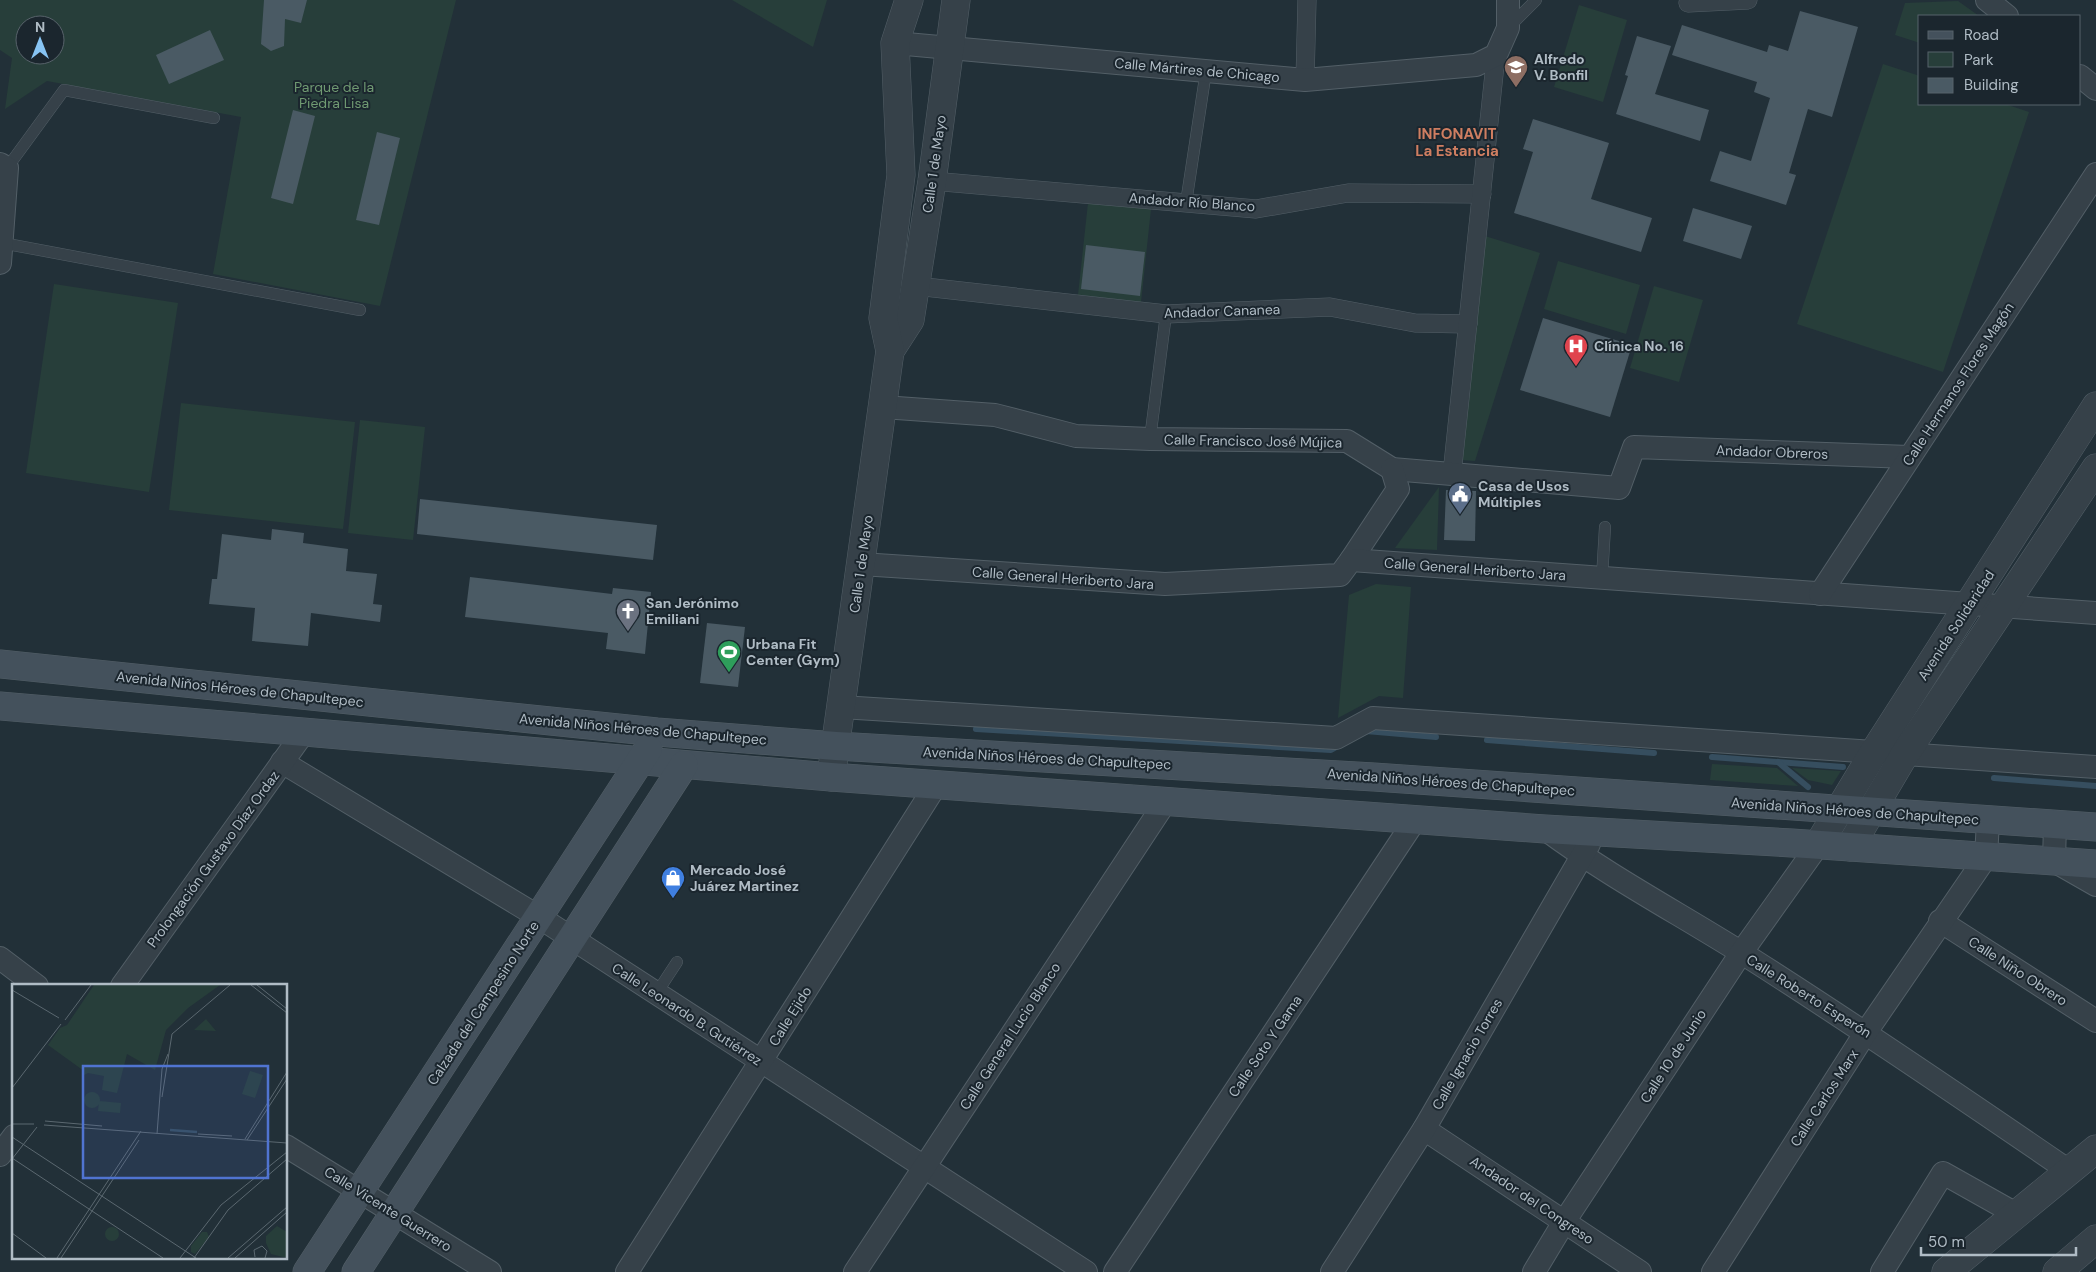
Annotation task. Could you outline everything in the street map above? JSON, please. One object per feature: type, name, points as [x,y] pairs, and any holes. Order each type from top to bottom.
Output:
[{"type":"main road","name":"Avenida Niños Héroes de Chapultepec","points":[[0,664],[657,732],[836,746],[1384,777],[1988,821],[2096,827]]},
{"type":"main road","points":[[0,706],[936,785],[1545,829],[2096,864]]},
{"type":"main road","name":"Calzada del Campesino Norte","points":[[306,1272],[641,761],[657,732]]},
{"type":"main road","points":[[356,1272],[684,764]]},
{"type":"main road","points":[[447,1058],[480,1080]]},
{"type":"main road","points":[[405,1122],[438,1144]]},
{"type":"street","name":"Calle 1 de Mayo","points":[[832,777],[890,351],[884,318],[902,175],[895,44],[908,0]]},
{"type":"street","name":"Calle 1 de Mayo","points":[[890,351],[910,320],[932,181],[956,0]]},
{"type":"street","points":[[1305,80],[1307,0]]},
{"type":"street","points":[[1452,474],[1496,55],[1508,28],[1508,0]]},
{"type":"street","points":[[1687,1],[1748,0]]},
{"type":"street","points":[[1987,0],[2006,15]]},
{"type":"street","name":"Calle Mártires de Chicago","points":[[895,44],[1305,80],[1476,65],[1496,55]]},
{"type":"street","points":[[2081,77],[2096,89]]},
{"type":"street","points":[[1,253],[4,166]]},
{"type":"street","name":"Calle Hermanos Flores Magón","points":[[1820,594],[2096,174]]},
{"type":"street","name":"Andador Río Blanco","points":[[932,181],[1256,209],[1348,193],[1482,194]]},
{"type":"street","name":"Andador Cananea","points":[[916,286],[1166,314],[1330,307],[1415,323],[1468,324]]},
{"type":"street","name":"Avenida Solidaridad","points":[[1818,845],[1874,752],[2096,406]]},
{"type":"street","name":"Calle Francisco José Mújica","points":[[882,407],[995,414],[1076,436],[1150,439],[1347,441],[1392,469],[1620,488]]},
{"type":"street","name":"Andador Obreros","points":[[1620,488],[1634,446],[1909,457]]},
{"type":"street","name":"Avenida Solidaridad","points":[[1850,847],[1905,754],[2096,468]]},
{"type":"street","points":[[1351,560],[1398,489],[1392,469]]},
{"type":"street","name":"Calle General Heriberto Jara","points":[[861,564],[1165,584],[1340,575],[1351,560],[2096,613]]},
{"type":"street","points":[[841,707],[1336,738],[1373,718],[2096,767]]},
{"type":"street","name":"Prolongación Gustavo Díaz Ordaz","points":[[123,984],[304,732]]},
{"type":"street","name":"Calle Leonardo B. Gutiérrez","points":[[282,762],[539,917],[1086,1272]]},
{"type":"street","name":"Calle Ejido","points":[[627,1272],[936,785]]},
{"type":"street","name":"Calle General Lucio Blanco","points":[[855,1272],[1166,801]]},
{"type":"street","name":"Calle Soto Y Gama","points":[[1115,1272],[1415,820]]},
{"type":"street","points":[[1986,857],[1988,821]]},
{"type":"street","points":[[2055,824],[2054,861],[2096,886]]},
{"type":"street","name":"Calle Roberto Esperón","points":[[1545,829],[1581,856],[1741,953],[1866,1032],[2069,1171]]},
{"type":"street","name":"Calle Ignacio Torres","points":[[1332,1272],[1424,1129],[1596,832]]},
{"type":"street","name":"Calle 10 de Junio","points":[[1534,1272],[1564,1222],[1741,953],[1818,845]]},
{"type":"street","name":"Calle Carlos Marx","points":[[1712,1272],[1866,1032],[1940,921],[1986,857]]},
{"type":"street","name":"Calle Niño Obrero","points":[[1940,921],[2096,1021]]},
{"type":"street","points":[[0,958],[34,984]]},
{"type":"street","name":"Andador del Congreso","points":[[1424,1129],[1640,1272]]},
{"type":"street","points":[[0,1155],[12,1139]]},
{"type":"street","name":"Calle Vicente Guerrero","points":[[288,1147],[490,1272]]},
{"type":"street","points":[[1946,1272],[2096,1149]]},
{"type":"street","points":[[1882,1272],[1943,1173],[2016,1214]]},
{"type":"street","points":[[2057,1272],[2096,1239]]},
{"type":"lane","points":[[1508,28],[1536,0]]},
{"type":"lane","points":[[1186,203],[1206,71]]},
{"type":"lane","points":[[4,166],[64,90],[214,118]]},
{"type":"lane","points":[[1,253],[360,310]]},
{"type":"lane","points":[[1150,439],[1166,314]]},
{"type":"lane","points":[[1602,578],[1605,527]]},
{"type":"lane","points":[[656,994],[677,962]]},
{"type":"green space","name":"Parque de la Piedra Lisa","points":[[0,0],[456,0],[380,306],[213,274],[241,117],[47,81],[5,109],[12,58],[0,50]]},
{"type":"green space","points":[[732,0],[827,0],[813,47]]},
{"type":"green space","points":[[1958,1],[1978,15],[1918,15],[1918,42],[1895,35],[1905,3]]},
{"type":"green space","points":[[1579,5],[1627,20],[1603,102],[1554,87]]},
{"type":"green space","points":[[1883,64],[1918,75],[1918,105],[2008,105],[2029,112],[1943,372],[1797,324]]},
{"type":"green space","points":[[1088,203],[1151,209],[1141,302],[1078,295]]},
{"type":"green space","points":[[1485,236],[1540,253],[1475,461],[1461,460]]},
{"type":"green space","points":[[1558,261],[1640,285],[1626,334],[1544,309]]},
{"type":"green space","points":[[54,284],[178,303],[149,492],[26,473]]},
{"type":"green space","points":[[1654,286],[1703,300],[1679,382],[1630,368]]},
{"type":"green space","points":[[181,403],[355,422],[343,529],[169,510]]},
{"type":"green space","points":[[360,420],[425,427],[413,540],[348,533]]},
{"type":"green space","points":[[1439,487],[1437,550],[1395,548]]},
{"type":"green space","points":[[1376,584],[1411,587],[1403,698],[1379,696],[1338,718],[1349,595]]},
{"type":"green space","points":[[1712,764],[1777,768],[1798,786],[1710,780]]},
{"type":"green space","points":[[1792,768],[1841,771],[1832,785],[1808,780]]},
{"type":"building","points":[[264,0],[307,0],[301,23],[285,19],[284,46],[271,51],[261,44]]},
{"type":"building","points":[[1800,11],[1858,27],[1832,117],[1808,109],[1789,173],[1796,175],[1786,205],[1710,181],[1720,151],[1751,161],[1770,98],[1754,92],[1757,82],[1672,55],[1682,25],[1767,52],[1769,45],[1788,51]]},
{"type":"building","points":[[210,30],[224,60],[169,84],[156,55]]},
{"type":"building","points":[[1637,36],[1671,46],[1655,94],[1709,110],[1700,141],[1616,114],[1628,76],[1625,75]]},
{"type":"building","points":[[293,110],[315,116],[293,204],[271,198]]},
{"type":"building","points":[[1533,119],[1609,143],[1591,199],[1652,218],[1641,252],[1514,213],[1533,152],[1523,149]]},
{"type":"building","points":[[377,132],[400,138],[379,225],[356,220]]},
{"type":"building","points":[[1693,208],[1752,226],[1741,259],[1683,241]]},
{"type":"building","points":[[1086,245],[1145,252],[1140,296],[1081,289]]},
{"type":"building","name":"Clínica No. 16","points":[[1543,318],[1632,345],[1610,417],[1520,390]]},
{"type":"building","name":"Casa de Usos Múltiples","points":[[1446,490],[1476,491],[1475,541],[1444,540]]},
{"type":"building","points":[[420,499],[657,525],[653,560],[417,534]]},
{"type":"building","points":[[272,529],[304,533],[303,543],[348,549],[346,571],[377,574],[373,604],[382,605],[380,622],[311,613],[308,646],[252,641],[255,608],[209,604],[212,579],[217,579],[222,534],[271,540]]},
{"type":"building","points":[[470,577],[612,594],[613,588],[651,592],[645,654],[606,649],[608,633],[465,617]]},
{"type":"building","points":[[707,623],[745,627],[738,687],[700,683]]},
{"type":"waterway","points":[[976,729],[1331,750],[1338,746]]},
{"type":"waterway","points":[[1363,733],[1366,731],[1436,737]]},
{"type":"waterway","points":[[1487,740],[1654,753]]},
{"type":"waterway","points":[[1712,757],[1843,767]]},
{"type":"waterway","points":[[1778,762],[1808,787]]},
{"type":"waterway","points":[[1994,778],[2096,786]]},
{"type":"place","name":"Alfredo V. Bonfil","points":[[1516,88]]},
{"type":"place","name":"Clínica No. 16","points":[[1576,367]]},
{"type":"place","name":"Casa de Usos Múltiples","points":[[1460,515]]},
{"type":"place","name":"San Jerónimo Emiliani","points":[[628,632]]},
{"type":"place","name":"Urbana Fit Center (Gym)","points":[[729,673]]},
{"type":"place","name":"Mercado José Juárez Martinez","points":[[673,899]]},
{"type":"district","name":"INFONAVIT La Estancia","points":[[1457,142]]}]
